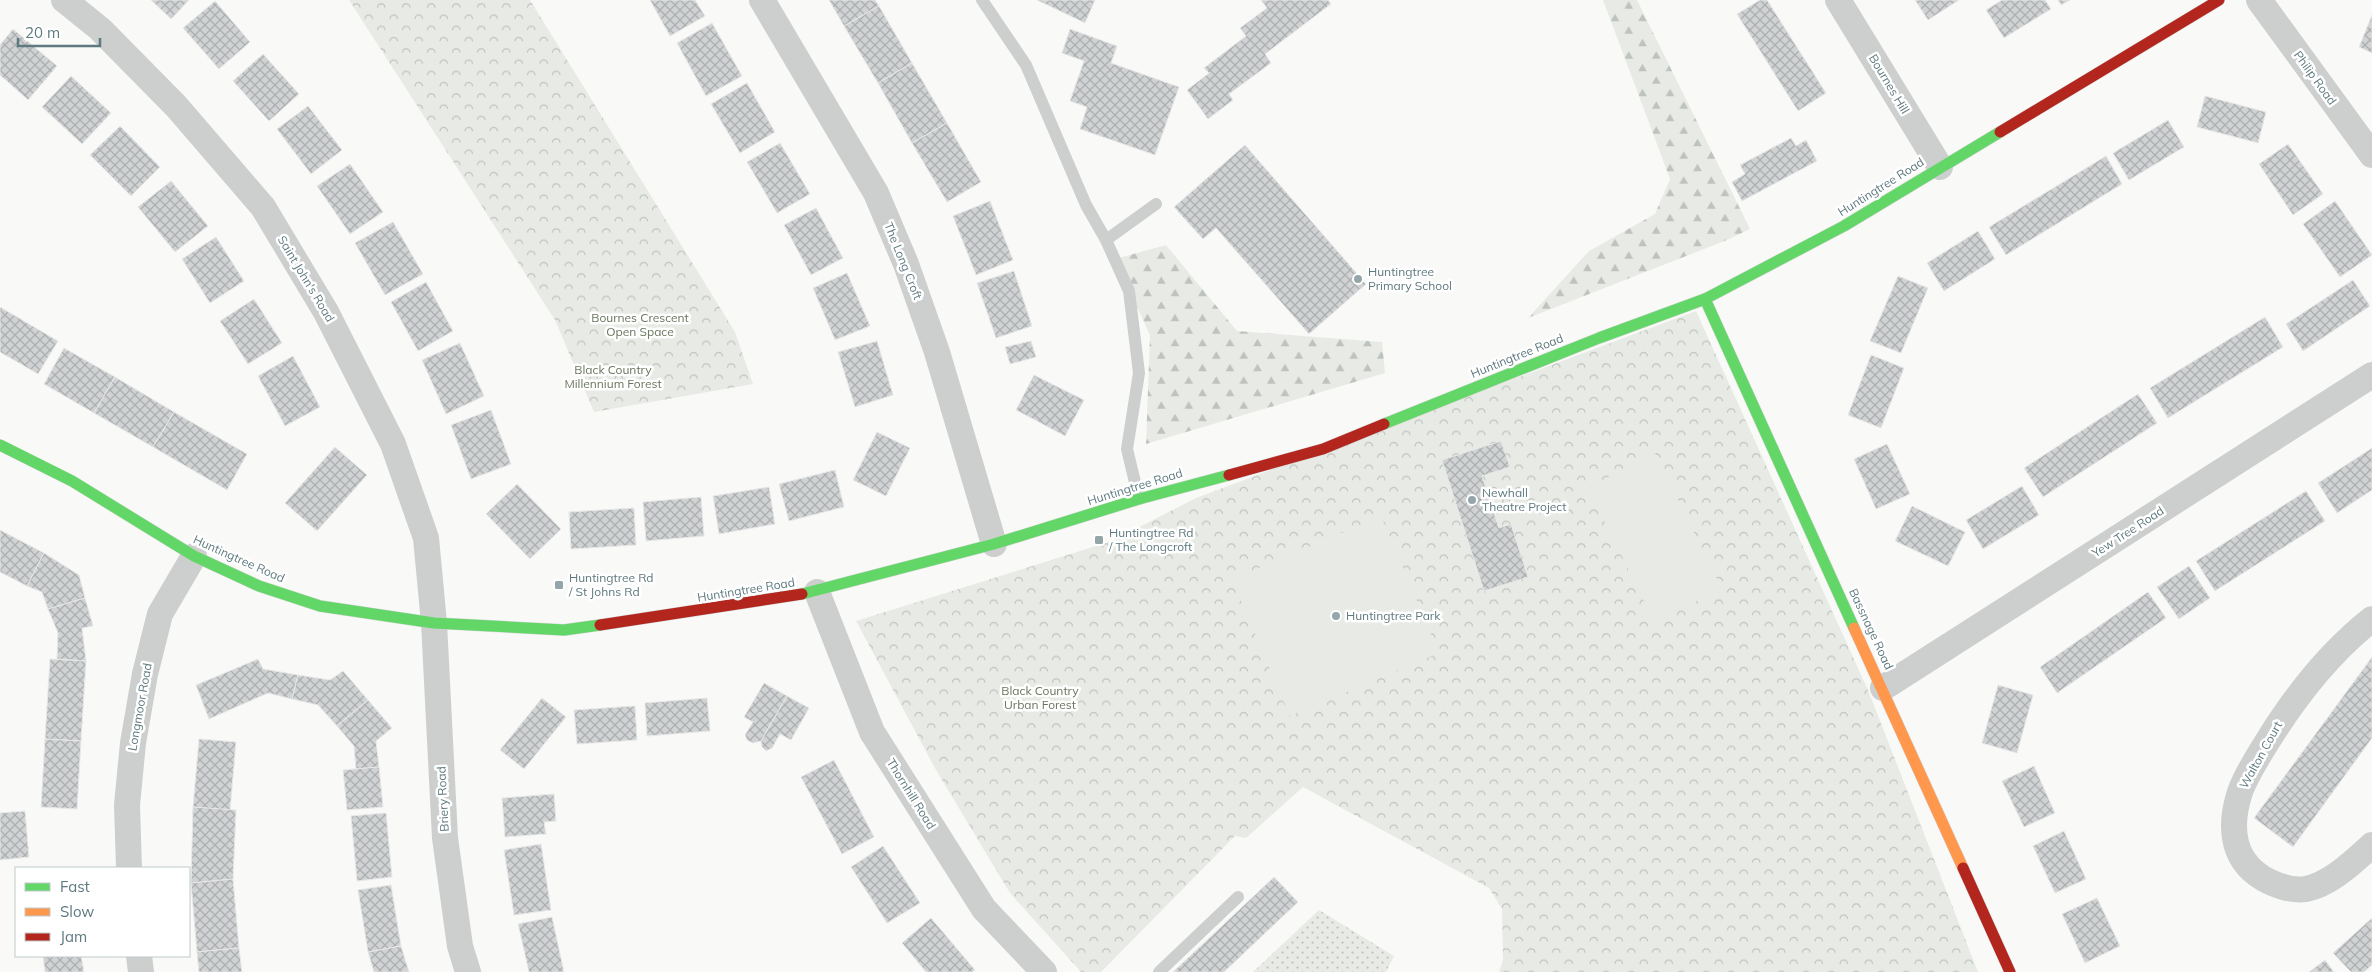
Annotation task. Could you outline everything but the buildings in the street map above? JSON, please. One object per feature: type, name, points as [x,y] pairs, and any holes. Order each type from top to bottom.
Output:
[{"type":"street","name":"Saint John's Road","points":[[64,0],[100,29],[176,106],[262,207],[326,312],[393,444],[426,538],[434,623]]},
{"type":"street","name":"The Long Croft","points":[[762,0],[876,193],[906,264],[937,352],[994,544]]},
{"type":"street","name":"Bournes Hill","points":[[1838,0],[1940,167]]},
{"type":"street","name":"Huntingtree Road","points":[[0,445],[72,481],[194,556],[258,586],[320,606],[434,623],[564,630],[817,592],[994,544],[1138,499],[1323,448],[1599,338],[1705,300],[1844,226],[2219,0]]},
{"type":"street","name":"Philip Road","points":[[2259,0],[2372,155]]},
{"type":"street","name":"Bassnage Road","points":[[1705,300],[1883,688],[2010,972]]},
{"type":"street","name":"Yew Tree Road","points":[[1883,688],[2372,375]]},
{"type":"street","name":"Longmoor Road","points":[[129,867],[126,805],[133,743],[145,674],[160,614],[194,556]]},
{"type":"street","name":"Thornhill Road","points":[[817,592],[872,732],[984,909],[1044,972]]},
{"type":"street","name":"Walton Court","points":[[2372,619],[2326,660],[2288,707],[2256,759],[2240,792],[2234,823],[2236,846],[2247,868],[2260,878],[2284,888],[2306,889],[2326,880],[2353,862],[2372,844]]},
{"type":"street","name":"Briery Road","points":[[434,623],[445,838],[460,946],[468,972]]},
{"type":"street","points":[[139,957],[141,972]]},
{"type":"lane","points":[[982,0],[1026,65],[1086,205],[1106,240],[1129,291],[1139,373],[1127,449],[1138,499]]},
{"type":"lane","points":[[1106,240],[1156,204]]},
{"type":"lane","points":[[1159,972],[1238,897]]},
{"type":"green space","name":"Bournes Crescent Open Space","points":[[349,0],[530,0],[735,332],[753,384],[594,412],[555,320]]},
{"type":"green space","points":[[1603,0],[1637,0],[1750,229],[1727,240],[1528,318],[1589,251],[1655,214],[1670,179]]},
{"type":"green space","points":[[1166,245],[1237,331],[1382,342],[1385,373],[1146,444],[1150,335],[1115,259]]},
{"type":"green space","name":"Black Country Urban Forest","points":[[1696,311],[1868,690],[1978,972],[1499,972],[1503,960],[1502,909],[1489,888],[1303,787],[1246,838],[1235,836],[1101,972],[1081,972],[1010,893],[936,770],[856,621],[1112,541],[1196,498]]},
{"type":"green space","points":[[1655,453],[1722,589],[1654,621],[1588,488]]},
{"type":"green space","name":"Huntingtree Park","points":[[1381,516],[1439,653],[1290,716],[1232,580]]},
{"type":"green space","points":[[1319,910],[1394,956],[1386,972],[1253,972]]},
{"type":"traffic: fast","points":[[1384,424],[1599,338],[1705,299],[1844,226],[2000,132]]},
{"type":"traffic: fast","points":[[1705,299],[1854,628]]},
{"type":"traffic: fast","points":[[0,445],[72,481],[194,556],[259,586],[320,606],[434,623],[564,630],[600,625]]},
{"type":"traffic: fast","points":[[802,594],[994,544],[1139,499],[1229,475]]},
{"type":"traffic: slow","points":[[1854,628],[1963,868]]},
{"type":"traffic: jam","points":[[2000,132],[2219,0]]},
{"type":"traffic: jam","points":[[1229,475],[1323,449],[1384,424]]},
{"type":"traffic: jam","points":[[600,625],[802,594]]},
{"type":"traffic: jam","points":[[1963,868],[2010,972]]},
{"type":"place","name":"Huntingtree Primary School","points":[[1358,279]]},
{"type":"place","name":"Newhall Theatre Project","points":[[1472,500]]},
{"type":"place","name":"Huntingtree Rd / The Longcroft","points":[[1099,540]]},
{"type":"place","name":"Huntingtree Rd / St Johns Rd","points":[[559,585]]},
{"type":"place","name":"Huntingtree Park","points":[[1336,616]]},
{"type":"park label","name":"Black Country Millennium Forest","points":[[613,377]]}]
